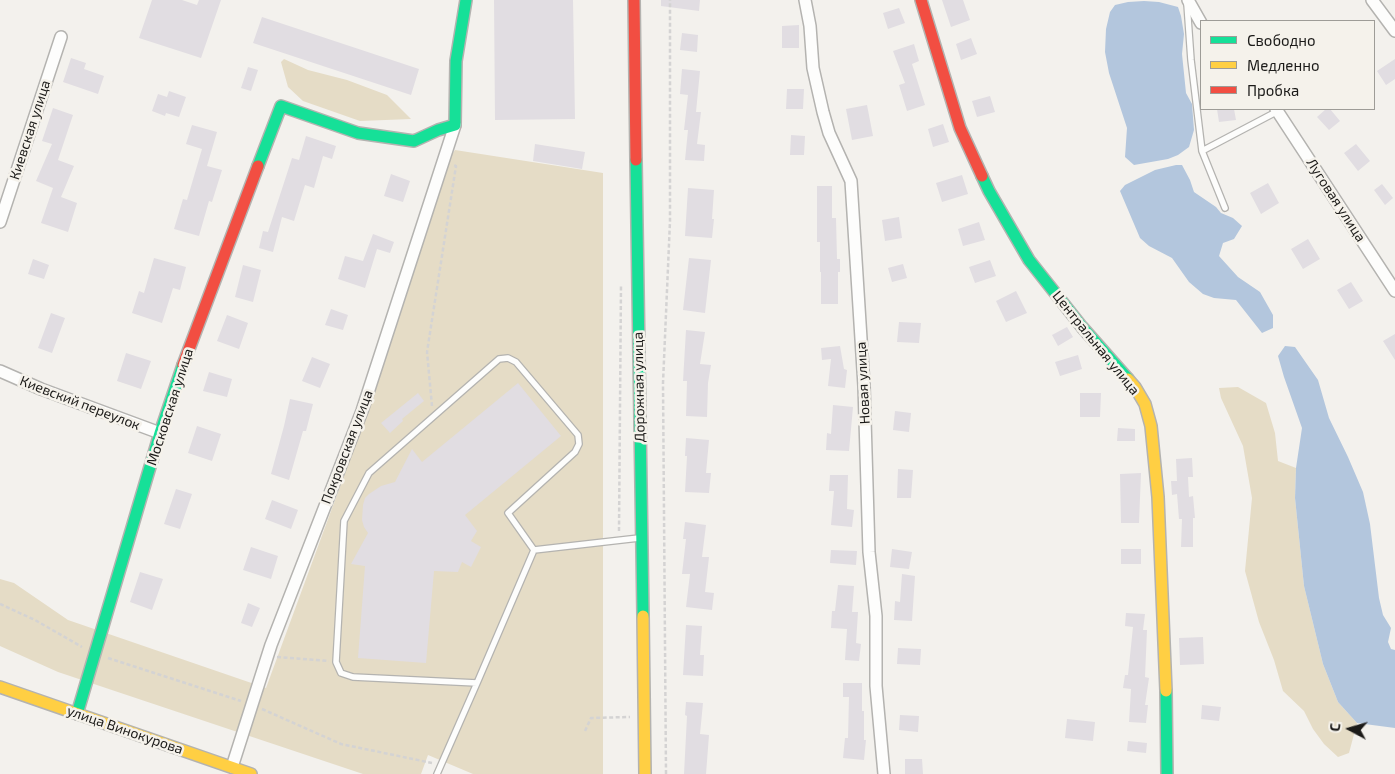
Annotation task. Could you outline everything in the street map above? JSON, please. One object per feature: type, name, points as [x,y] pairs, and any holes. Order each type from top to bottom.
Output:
[{"type":"street","points":[[455,125],[456,60],[466,0]]},
{"type":"street","name":"Дорожная улица","points":[[634,0],[645,774]]},
{"type":"street","name":"Новая улица","points":[[804,0],[810,26],[813,68],[823,112],[829,133],[852,181],[864,386],[869,552],[876,616],[876,686],[884,774]]},
{"type":"street","name":"Центральная улица","points":[[921,0],[960,128],[989,191],[1029,260],[1082,327],[1135,387],[1145,404],[1151,426],[1158,497],[1167,727],[1167,774]]},
{"type":"street","points":[[1185,0],[1200,22]]},
{"type":"street","points":[[1372,0],[1395,31]]},
{"type":"street","name":"Киевская улица","points":[[0,222],[61,37]]},
{"type":"street","name":"Московская улица","points":[[78,714],[160,433],[185,359],[282,106],[358,133],[414,141],[438,130],[455,125]]},
{"type":"street","name":"Луговая улица","points":[[1277,110],[1395,291]]},
{"type":"street","name":"Покровская улица","points":[[232,767],[267,656],[362,411],[455,125]]},
{"type":"street","name":"Киевский переулок","points":[[0,371],[41,389],[160,433]]},
{"type":"street","name":"улица Винокурова","points":[[0,687],[251,774]]},
{"type":"lane","points":[[1185,0],[1190,60],[1202,150],[1225,208]]},
{"type":"lane","points":[[1202,150],[1277,110]]},
{"type":"lane","points":[[477,683],[353,677],[341,674],[336,662],[344,521],[369,473],[499,359],[508,358],[516,362],[578,435],[579,444],[575,452],[508,513],[534,550]]},
{"type":"lane","points":[[534,550],[641,538]]},
{"type":"lane","points":[[437,774],[534,550]]},
{"type":"path","points":[[666,774],[663,384],[670,221],[670,0]]},
{"type":"path","points":[[433,417],[427,352],[456,166],[443,162]]},
{"type":"path","points":[[619,540],[621,282]]},
{"type":"path","points":[[0,604],[35,620],[95,653],[252,704],[341,744],[426,761],[441,766]]},
{"type":"path","points":[[267,656],[336,662]]},
{"type":"path","points":[[585,731],[591,718],[644,718]]},
{"type":"shaded area","points":[[284,59],[308,70],[347,80],[387,95],[411,119],[360,121],[303,101],[288,87],[281,62]]},
{"type":"shaded area","points":[[455,150],[603,173],[603,774],[473,774],[428,755],[421,774],[363,774],[58,672],[0,646],[0,579],[14,583],[68,620],[266,688],[367,413],[450,157]]},
{"type":"shaded area","points":[[1238,387],[1266,403],[1275,433],[1278,461],[1296,468],[1295,498],[1304,586],[1323,664],[1338,702],[1357,723],[1349,753],[1338,757],[1324,744],[1313,729],[1304,711],[1283,691],[1274,660],[1259,622],[1245,571],[1252,498],[1243,446],[1221,398],[1219,388]]},
{"type":"water","points":[[1144,1],[1159,2],[1178,7],[1184,34],[1182,54],[1186,93],[1192,104],[1194,130],[1189,147],[1178,155],[1168,159],[1134,165],[1125,157],[1127,128],[1109,73],[1105,52],[1106,29],[1110,12],[1115,5]]},
{"type":"water","points":[[1182,165],[1194,192],[1216,207],[1221,213],[1233,218],[1242,226],[1234,239],[1223,243],[1219,256],[1238,277],[1260,292],[1273,315],[1273,328],[1262,333],[1236,300],[1214,298],[1203,294],[1189,282],[1172,258],[1149,246],[1140,238],[1120,191],[1125,185],[1155,170]]},
{"type":"water","points":[[1285,346],[1295,347],[1318,380],[1329,418],[1363,492],[1370,524],[1379,598],[1383,615],[1391,628],[1388,642],[1391,649],[1395,650],[1395,728],[1357,723],[1338,702],[1323,664],[1304,586],[1295,498],[1296,468],[1302,428],[1278,356]]},
{"type":"building","points":[[152,0],[182,0],[197,5],[199,0],[221,0],[201,58],[139,38]]},
{"type":"building","points":[[494,0],[573,0],[575,119],[495,120]]},
{"type":"building","points":[[661,0],[700,0],[699,11],[661,6]]},
{"type":"building","points":[[942,0],[963,0],[970,20],[951,27]]},
{"type":"building","points":[[899,8],[905,23],[888,29],[883,13]]},
{"type":"building","points":[[262,17],[419,69],[411,95],[253,43]]},
{"type":"building","points":[[799,25],[799,48],[782,48],[782,26]]},
{"type":"building","points":[[682,33],[698,35],[697,52],[680,50]]},
{"type":"building","points":[[971,38],[977,54],[961,60],[956,44]]},
{"type":"building","points":[[914,44],[919,61],[912,64],[925,105],[907,111],[899,85],[905,83],[893,51]]},
{"type":"building","points":[[71,58],[86,63],[84,69],[104,76],[98,94],[63,82]]},
{"type":"building","points":[[1395,59],[1395,79],[1386,85],[1377,71]]},
{"type":"building","points":[[248,67],[258,70],[251,91],[241,88]]},
{"type":"building","points":[[682,69],[700,71],[696,112],[701,112],[697,144],[705,145],[704,161],[685,160],[688,130],[684,130],[688,95],[680,94]]},
{"type":"building","points":[[787,89],[804,89],[803,109],[786,109]]},
{"type":"building","points":[[169,91],[186,97],[179,117],[166,113],[165,116],[152,111],[158,94],[167,97]]},
{"type":"building","points":[[990,96],[995,112],[977,117],[972,101]]},
{"type":"building","points":[[867,105],[873,136],[852,140],[846,109]]},
{"type":"building","points":[[53,108],[73,115],[58,160],[74,166],[61,197],[77,203],[68,232],[41,223],[53,188],[36,181],[52,144],[42,141]]},
{"type":"building","points":[[1217,110],[1234,110],[1236,120],[1219,122]]},
{"type":"building","points":[[1325,110],[1331,110],[1340,121],[1329,130],[1317,117]]},
{"type":"building","points":[[943,124],[949,142],[933,147],[928,129]]},
{"type":"building","points":[[192,125],[217,132],[207,166],[222,170],[212,202],[209,201],[199,236],[174,229],[183,199],[187,200],[202,149],[186,144]]},
{"type":"building","points":[[791,135],[805,136],[804,155],[790,155]]},
{"type":"building","points":[[306,136],[336,146],[332,159],[323,156],[314,188],[305,185],[294,221],[282,217],[273,252],[259,248],[263,231],[268,232],[292,158],[299,160]]},
{"type":"building","points":[[535,144],[585,152],[582,169],[533,161]]},
{"type":"building","points":[[1356,144],[1370,161],[1358,171],[1344,153]]},
{"type":"building","points":[[391,174],[410,181],[403,202],[384,196]]},
{"type":"building","points":[[962,175],[968,194],[942,202],[936,183]]},
{"type":"building","points":[[1268,183],[1279,203],[1261,214],[1250,193]]},
{"type":"building","points":[[1382,184],[1393,198],[1385,205],[1374,190]]},
{"type":"building","points":[[817,186],[832,186],[832,218],[836,218],[837,259],[840,259],[838,304],[821,304],[820,242],[817,242]]},
{"type":"building","points":[[688,188],[714,190],[712,238],[685,236]]},
{"type":"building","points":[[899,217],[902,238],[885,241],[882,220]]},
{"type":"building","points":[[979,222],[985,240],[963,246],[958,229]]},
{"type":"building","points":[[373,234],[394,242],[390,253],[377,249],[365,288],[338,279],[345,256],[363,261]]},
{"type":"building","points":[[1308,239],[1320,259],[1303,269],[1291,249]]},
{"type":"building","points":[[154,258],[186,267],[180,290],[173,288],[162,323],[132,313],[139,291],[144,293]]},
{"type":"building","points":[[689,258],[711,260],[705,313],[683,310]]},
{"type":"building","points":[[33,259],[49,265],[44,279],[28,274]]},
{"type":"building","points":[[990,260],[996,276],[975,283],[969,267]]},
{"type":"building","points":[[903,264],[907,278],[892,282],[888,268]]},
{"type":"building","points":[[243,265],[261,270],[253,302],[235,297]]},
{"type":"building","points":[[1351,282],[1363,301],[1349,309],[1337,290]]},
{"type":"building","points":[[1016,291],[1027,313],[1006,322],[996,301]]},
{"type":"building","points":[[331,309],[348,315],[343,330],[325,325]]},
{"type":"building","points":[[51,313],[65,318],[52,353],[38,348]]},
{"type":"building","points":[[227,315],[248,323],[239,349],[217,341]]},
{"type":"building","points":[[899,322],[921,323],[919,343],[897,342]]},
{"type":"building","points":[[1067,327],[1073,337],[1058,346],[1052,335]]},
{"type":"building","points":[[686,330],[705,332],[700,364],[711,365],[708,383],[707,417],[686,416],[687,381],[683,381]]},
{"type":"building","points":[[1395,334],[1395,360],[1383,341]]},
{"type":"building","points":[[840,346],[844,369],[847,370],[845,388],[828,386],[831,359],[822,360],[821,348]]},
{"type":"building","points":[[126,353],[151,361],[141,389],[117,381]]},
{"type":"building","points":[[1078,355],[1082,369],[1060,376],[1055,362]]},
{"type":"building","points":[[312,357],[330,364],[320,388],[302,381]]},
{"type":"building","points":[[209,372],[232,379],[227,397],[203,391]]},
{"type":"building","points":[[518,383],[561,436],[465,515],[477,531],[471,541],[481,547],[471,567],[462,562],[458,572],[434,571],[426,663],[358,658],[365,566],[351,564],[368,533],[362,520],[365,498],[381,486],[395,482],[412,449],[422,462]]},
{"type":"building","points":[[418,393],[424,401],[402,419],[403,421],[390,433],[381,423]]},
{"type":"building","points":[[1080,393],[1101,393],[1100,417],[1080,417]]},
{"type":"building","points":[[290,399],[313,404],[289,480],[271,474]]},
{"type":"building","points":[[833,405],[853,407],[849,451],[826,450],[827,433],[831,434]]},
{"type":"building","points":[[895,411],[911,413],[909,432],[893,430]]},
{"type":"building","points":[[197,426],[221,434],[212,461],[188,453]]},
{"type":"building","points":[[1118,428],[1135,429],[1135,441],[1117,441]]},
{"type":"building","points":[[686,438],[709,440],[706,473],[711,473],[709,493],[685,492]]},
{"type":"building","points":[[1192,458],[1193,477],[1188,477],[1189,497],[1193,496],[1195,518],[1193,518],[1193,547],[1181,547],[1182,519],[1179,519],[1177,494],[1172,495],[1171,481],[1177,481],[1176,459]]},
{"type":"building","points":[[898,469],[913,470],[911,498],[897,498]]},
{"type":"building","points":[[1141,473],[1139,523],[1121,523],[1120,474]]},
{"type":"building","points":[[830,475],[848,475],[847,509],[854,510],[852,527],[831,525],[834,491],[829,491]]},
{"type":"building","points":[[176,489],[192,494],[180,529],[164,524]]},
{"type":"building","points":[[272,500],[298,510],[291,529],[265,519]]},
{"type":"building","points":[[685,522],[706,525],[702,557],[709,557],[705,592],[714,593],[712,610],[686,607],[690,574],[682,574],[686,539],[683,539]]},
{"type":"building","points":[[251,547],[278,556],[271,579],[243,570]]},
{"type":"building","points":[[892,549],[912,552],[909,569],[890,567]]},
{"type":"building","points":[[1121,549],[1141,549],[1141,564],[1121,564]]},
{"type":"building","points":[[831,550],[857,551],[856,565],[830,563]]},
{"type":"building","points":[[140,572],[163,579],[152,610],[130,602]]},
{"type":"building","points":[[902,574],[915,576],[912,621],[894,620],[895,601],[900,602]]},
{"type":"building","points":[[838,585],[854,586],[852,612],[858,612],[856,643],[861,644],[859,661],[845,660],[847,629],[831,628],[832,611],[835,611]]},
{"type":"building","points":[[248,603],[260,608],[252,627],[241,623]]},
{"type":"building","points":[[1126,613],[1145,614],[1143,630],[1147,630],[1145,677],[1149,678],[1145,705],[1148,705],[1146,723],[1129,722],[1131,689],[1123,688],[1125,675],[1128,675],[1133,627],[1125,626]]},
{"type":"building","points":[[686,625],[702,626],[700,655],[704,655],[703,676],[683,675]]},
{"type":"building","points":[[1203,637],[1204,664],[1180,665],[1179,638]]},
{"type":"building","points":[[898,648],[921,649],[920,665],[897,664]]},
{"type":"building","points":[[843,683],[862,683],[864,740],[866,740],[864,760],[843,758],[845,738],[848,738],[849,697],[843,697]]},
{"type":"building","points":[[686,702],[703,703],[700,734],[709,735],[706,774],[684,774]]},
{"type":"building","points":[[1202,705],[1221,707],[1219,721],[1201,719]]},
{"type":"building","points":[[900,715],[919,716],[918,732],[899,730]]},
{"type":"building","points":[[1067,719],[1095,722],[1093,741],[1065,738]]},
{"type":"building","points":[[1128,741],[1147,743],[1146,753],[1127,751]]},
{"type":"building","points":[[905,759],[922,759],[923,774],[905,774]]},
{"type":"traffic: fast","points":[[258,166],[281,106],[358,133],[414,141],[438,130],[455,125],[456,61],[466,0]]},
{"type":"traffic: fast","points":[[636,160],[643,616]]},
{"type":"traffic: fast","points":[[982,176],[1029,260],[1082,327],[1128,379]]},
{"type":"traffic: fast","points":[[77,714],[160,433],[183,365]]},
{"type":"traffic: fast","points":[[1166,691],[1167,774]]},
{"type":"traffic: slow","points":[[1128,379],[1145,404],[1151,426],[1158,497],[1166,691]]},
{"type":"traffic: slow","points":[[643,616],[645,774]]},
{"type":"traffic: slow","points":[[0,687],[251,774]]},
{"type":"traffic: jam","points":[[634,0],[636,160]]},
{"type":"traffic: jam","points":[[921,0],[960,128],[982,176]]},
{"type":"traffic: jam","points":[[183,365],[258,166]]}]
